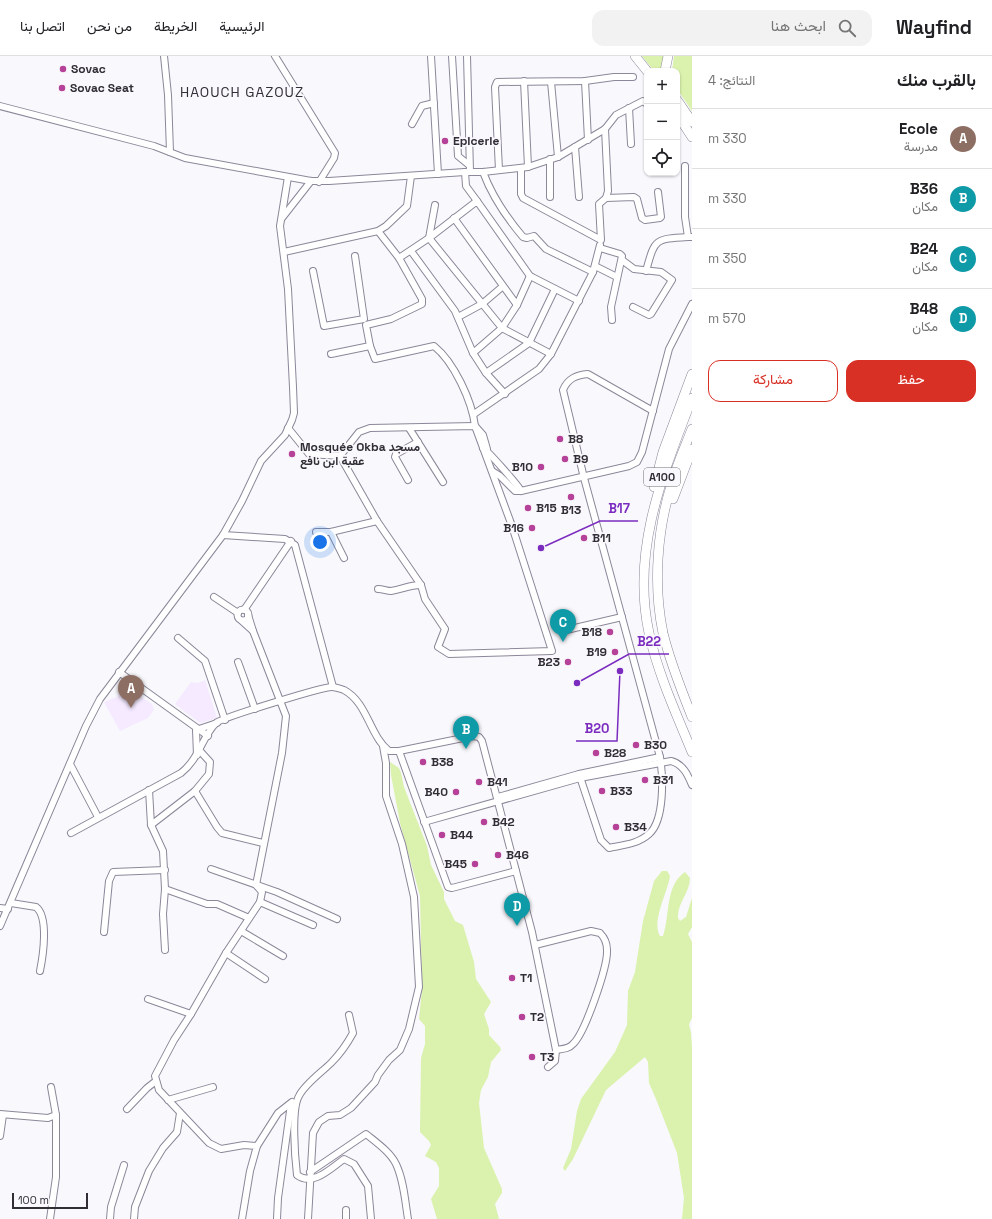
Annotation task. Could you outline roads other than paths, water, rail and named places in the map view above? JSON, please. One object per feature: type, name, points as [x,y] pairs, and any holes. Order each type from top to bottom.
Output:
[{"type":"highway","points":[[635,56],[645,68]]},
{"type":"highway","points":[[666,68],[668,56]]},
{"type":"highway","points":[[680,104],[692,122]]},
{"type":"highway","points":[[680,119],[692,137]]},
{"type":"highway","points":[[644,560],[647,516],[657,473],[692,374]]},
{"type":"highway","name":"A100","points":[[692,398],[663,476],[651,520],[644,560],[643,583],[649,633],[666,688],[692,752]]},
{"type":"highway","name":"A100","points":[[692,429],[671,484],[660,542],[658,595],[663,632],[671,663],[692,717]]},
{"type":"highway","points":[[660,542],[677,488],[692,449]]},
{"type":"street","points":[[275,56],[334,153],[334,158],[319,182]]},
{"type":"street","points":[[431,56],[438,174]]},
{"type":"street","points":[[452,56],[458,156],[468,169]]},
{"type":"street","points":[[466,56],[468,169],[466,186],[530,276],[578,301]]},
{"type":"street","points":[[165,58],[170,152]]},
{"type":"street","points":[[499,170],[496,84],[498,82],[585,81],[614,77],[633,77]]},
{"type":"street","points":[[524,81],[528,167]]},
{"type":"street","points":[[585,81],[588,140]]},
{"type":"street","points":[[551,82],[558,157]]},
{"type":"street","points":[[0,106],[154,146],[185,158],[319,182],[438,174],[468,169],[483,172],[528,167],[558,157],[605,129],[616,115],[644,102]]},
{"type":"street","points":[[412,124],[422,106],[434,103]]},
{"type":"street","points":[[629,108],[631,144]]},
{"type":"street","points":[[474,414],[505,394],[539,369],[551,354],[594,269],[601,240],[599,204],[606,198],[608,191],[605,129]]},
{"type":"street","points":[[575,147],[579,197]]},
{"type":"street","points":[[550,160],[550,197]]},
{"type":"street","points":[[646,271],[656,242],[661,239],[690,237],[685,217],[685,166]]},
{"type":"street","points":[[521,168],[521,194],[523,198],[601,240]]},
{"type":"street","points":[[483,172],[490,190],[501,209],[523,236],[528,238],[534,236],[546,249],[617,277]]},
{"type":"street","points":[[284,252],[378,230],[386,226],[407,206],[411,176]]},
{"type":"street","points":[[0,926],[10,906],[86,726],[100,699],[223,535],[261,462],[288,428],[294,413],[288,289],[280,232],[288,177]]},
{"type":"street","points":[[281,219],[311,181]]},
{"type":"street","points":[[606,198],[634,197],[637,199],[642,218],[645,220],[661,217],[658,192]]},
{"type":"street","points":[[399,258],[429,238],[477,201]]},
{"type":"street","points":[[435,205],[429,238],[502,328],[551,354]]},
{"type":"street","points":[[454,218],[517,306]]},
{"type":"street","points":[[313,271],[324,326],[391,319],[422,304],[422,299],[399,258],[378,230]]},
{"type":"street","points":[[600,248],[620,254],[622,260],[611,307],[612,320]]},
{"type":"street","points":[[411,251],[458,317],[473,353],[486,373],[505,394]]},
{"type":"street","points":[[340,456],[377,521],[421,585],[425,599],[445,629],[438,647],[449,654],[552,651],[486,449],[475,426],[474,414],[452,367],[434,346],[375,360],[370,346],[365,322],[356,256]]},
{"type":"street","points":[[622,260],[634,268],[646,271],[662,272],[669,276],[672,282],[651,314],[649,315],[633,307]]},
{"type":"street","points":[[473,353],[502,328],[517,306],[530,276]]},
{"type":"street","points":[[458,317],[482,304],[502,287]]},
{"type":"street","points":[[486,373],[529,343],[555,289]]},
{"type":"street","points":[[492,471],[500,476],[515,491],[521,491],[584,478],[629,466],[636,462],[642,452],[669,349],[692,304]]},
{"type":"street","points":[[331,354],[370,346]]},
{"type":"street","points":[[579,776],[601,840],[609,848],[640,840],[656,828],[662,788],[660,759],[584,478],[563,393],[569,381],[579,375],[588,374],[653,411]]},
{"type":"street","points":[[340,456],[359,432],[370,428],[475,426]]},
{"type":"street","points":[[288,428],[309,454],[340,456]]},
{"type":"street","points":[[409,428],[444,482]]},
{"type":"street","points":[[408,480],[395,457],[396,454],[418,442]]},
{"type":"street","points":[[486,449],[497,464],[516,482],[521,491]]},
{"type":"street","points":[[316,532],[331,532],[377,521]]},
{"type":"street","points":[[331,532],[344,558]]},
{"type":"street","points":[[223,535],[279,538],[291,541],[295,545],[333,687]]},
{"type":"street","points":[[242,621],[246,619],[246,613],[291,541]]},
{"type":"street","points":[[378,589],[388,591],[400,589],[408,585],[421,585]]},
{"type":"street","points":[[214,597],[238,613],[240,611],[246,613]]},
{"type":"street","points":[[238,613],[238,618],[253,631]]},
{"type":"street","points":[[246,613],[286,716],[282,753],[263,843],[256,885]]},
{"type":"street","points":[[562,631],[622,616]]},
{"type":"street","points":[[178,638],[206,661],[225,720]]},
{"type":"street","points":[[238,662],[255,709]]},
{"type":"street","points":[[120,672],[208,736]]},
{"type":"street","points":[[151,825],[195,791],[208,774],[210,762],[198,753],[195,734],[198,728],[280,701],[333,687],[344,690],[354,698],[366,713],[383,746],[386,763],[386,796],[402,844],[414,898],[419,987],[409,1029],[400,1050],[389,1060],[378,1075],[375,1082],[351,1108],[340,1115],[328,1116],[319,1122],[313,1133],[308,1219]]},
{"type":"street","points":[[71,833],[181,773],[189,767],[217,723]]},
{"type":"street","points":[[383,746],[389,751],[398,751],[473,736],[479,737],[482,741],[535,944],[556,1050],[555,1061],[548,1067]]},
{"type":"street","points":[[398,751],[448,887],[452,888],[516,872]]},
{"type":"street","points":[[424,822],[579,776],[660,759],[678,763],[685,771],[692,786]]},
{"type":"street","points":[[70,764],[98,817]]},
{"type":"street","points":[[149,790],[151,825],[164,851],[165,889],[163,914],[165,950]]},
{"type":"street","points":[[195,791],[222,833],[263,843]]},
{"type":"street","points":[[212,869],[256,885],[337,919]]},
{"type":"street","points":[[104,932],[109,881],[113,872],[164,870]]},
{"type":"street","points":[[256,885],[262,892],[260,902],[226,953],[191,1014],[174,1040],[155,1076],[159,1090],[209,1143],[221,1149],[244,1145],[257,1146]]},
{"type":"street","points":[[165,889],[207,904],[217,904],[249,918]]},
{"type":"street","points":[[260,902],[313,925]]},
{"type":"street","points":[[0,908],[10,906],[36,907],[43,914],[44,928],[40,971]]},
{"type":"street","points":[[241,931],[283,956]]},
{"type":"street","points":[[535,944],[590,931],[600,933],[606,942],[607,949],[604,970],[581,1031],[573,1044],[568,1048],[556,1050]]},
{"type":"street","points":[[226,953],[265,979]]},
{"type":"street","points":[[148,999],[191,1014]]},
{"type":"street","points":[[242,1219],[250,1171],[257,1146],[278,1113],[290,1104],[332,1062],[348,1042],[353,1033],[349,1015]]},
{"type":"street","points":[[127,1109],[146,1088],[156,1081]]},
{"type":"street","points":[[50,1219],[56,1177],[56,1115],[51,1086]]},
{"type":"street","points":[[168,1100],[213,1087]]},
{"type":"street","points":[[298,1096],[295,1114],[297,1175],[301,1178],[310,1179],[322,1176],[344,1159],[354,1164],[368,1186],[371,1219]]},
{"type":"street","points":[[277,1219],[278,1198],[290,1104]]},
{"type":"street","points":[[134,1219],[135,1207],[149,1171],[163,1148],[177,1132],[180,1113]]},
{"type":"street","points":[[0,1136],[2,1115],[48,1118],[56,1115]]},
{"type":"street","points":[[310,1172],[366,1134],[385,1149],[396,1164],[403,1188],[408,1219]]},
{"type":"street","points":[[110,1219],[111,1207],[124,1165]]},
{"type":"street","points":[[346,1210],[346,1219]]},
{"type":"place","name":"Sovac","points":[[63,69]]},
{"type":"place","name":"Sovac Seat","points":[[62,88]]},
{"type":"place","name":"Epicerie","points":[[445,141]]},
{"type":"place","name":"B8","points":[[560,439]]},
{"type":"place","name":"Mosquée Okba مسجد عقبة ابن نافع","points":[[292,454]]},
{"type":"place","name":"B9","points":[[565,459]]},
{"type":"place","name":"B10","points":[[541,467]]},
{"type":"place","name":"B13","points":[[571,497]]},
{"type":"place","name":"B15","points":[[528,508]]},
{"type":"place","name":"B16","points":[[532,528]]},
{"type":"place","name":"B11","points":[[584,538]]},
{"type":"place","name":"B17","points":[[541,548]]},
{"type":"place","name":"B18","points":[[610,632]]},
{"type":"place","name":"B24","points":[[563,642]]},
{"type":"place","name":"B19","points":[[615,652]]},
{"type":"place","name":"B23","points":[[568,662]]},
{"type":"place","name":"B20","points":[[620,671]]},
{"type":"place","name":"B22","points":[[577,683]]},
{"type":"place","name":"Ecole","points":[[131,708]]},
{"type":"place","name":"B30","points":[[636,745]]},
{"type":"place","name":"B36","points":[[466,749]]},
{"type":"place","name":"B28","points":[[596,753]]},
{"type":"place","name":"B38","points":[[423,762]]},
{"type":"place","name":"B31","points":[[645,780]]},
{"type":"place","name":"B41","points":[[479,782]]},
{"type":"place","name":"B33","points":[[602,791]]},
{"type":"place","name":"B40","points":[[456,792]]},
{"type":"place","name":"B42","points":[[484,822]]},
{"type":"place","name":"B34","points":[[616,827]]},
{"type":"place","name":"B44","points":[[442,835]]},
{"type":"place","name":"B46","points":[[498,855]]},
{"type":"place","name":"B45","points":[[475,864]]},
{"type":"place","name":"B48","points":[[517,926]]},
{"type":"place","name":"T1","points":[[512,978]]},
{"type":"place","name":"T2","points":[[522,1017]]},
{"type":"place","name":"T3","points":[[532,1057]]},
{"type":"district","name":"HAOUCH GAZOUZ","points":[[242,92]]}]
